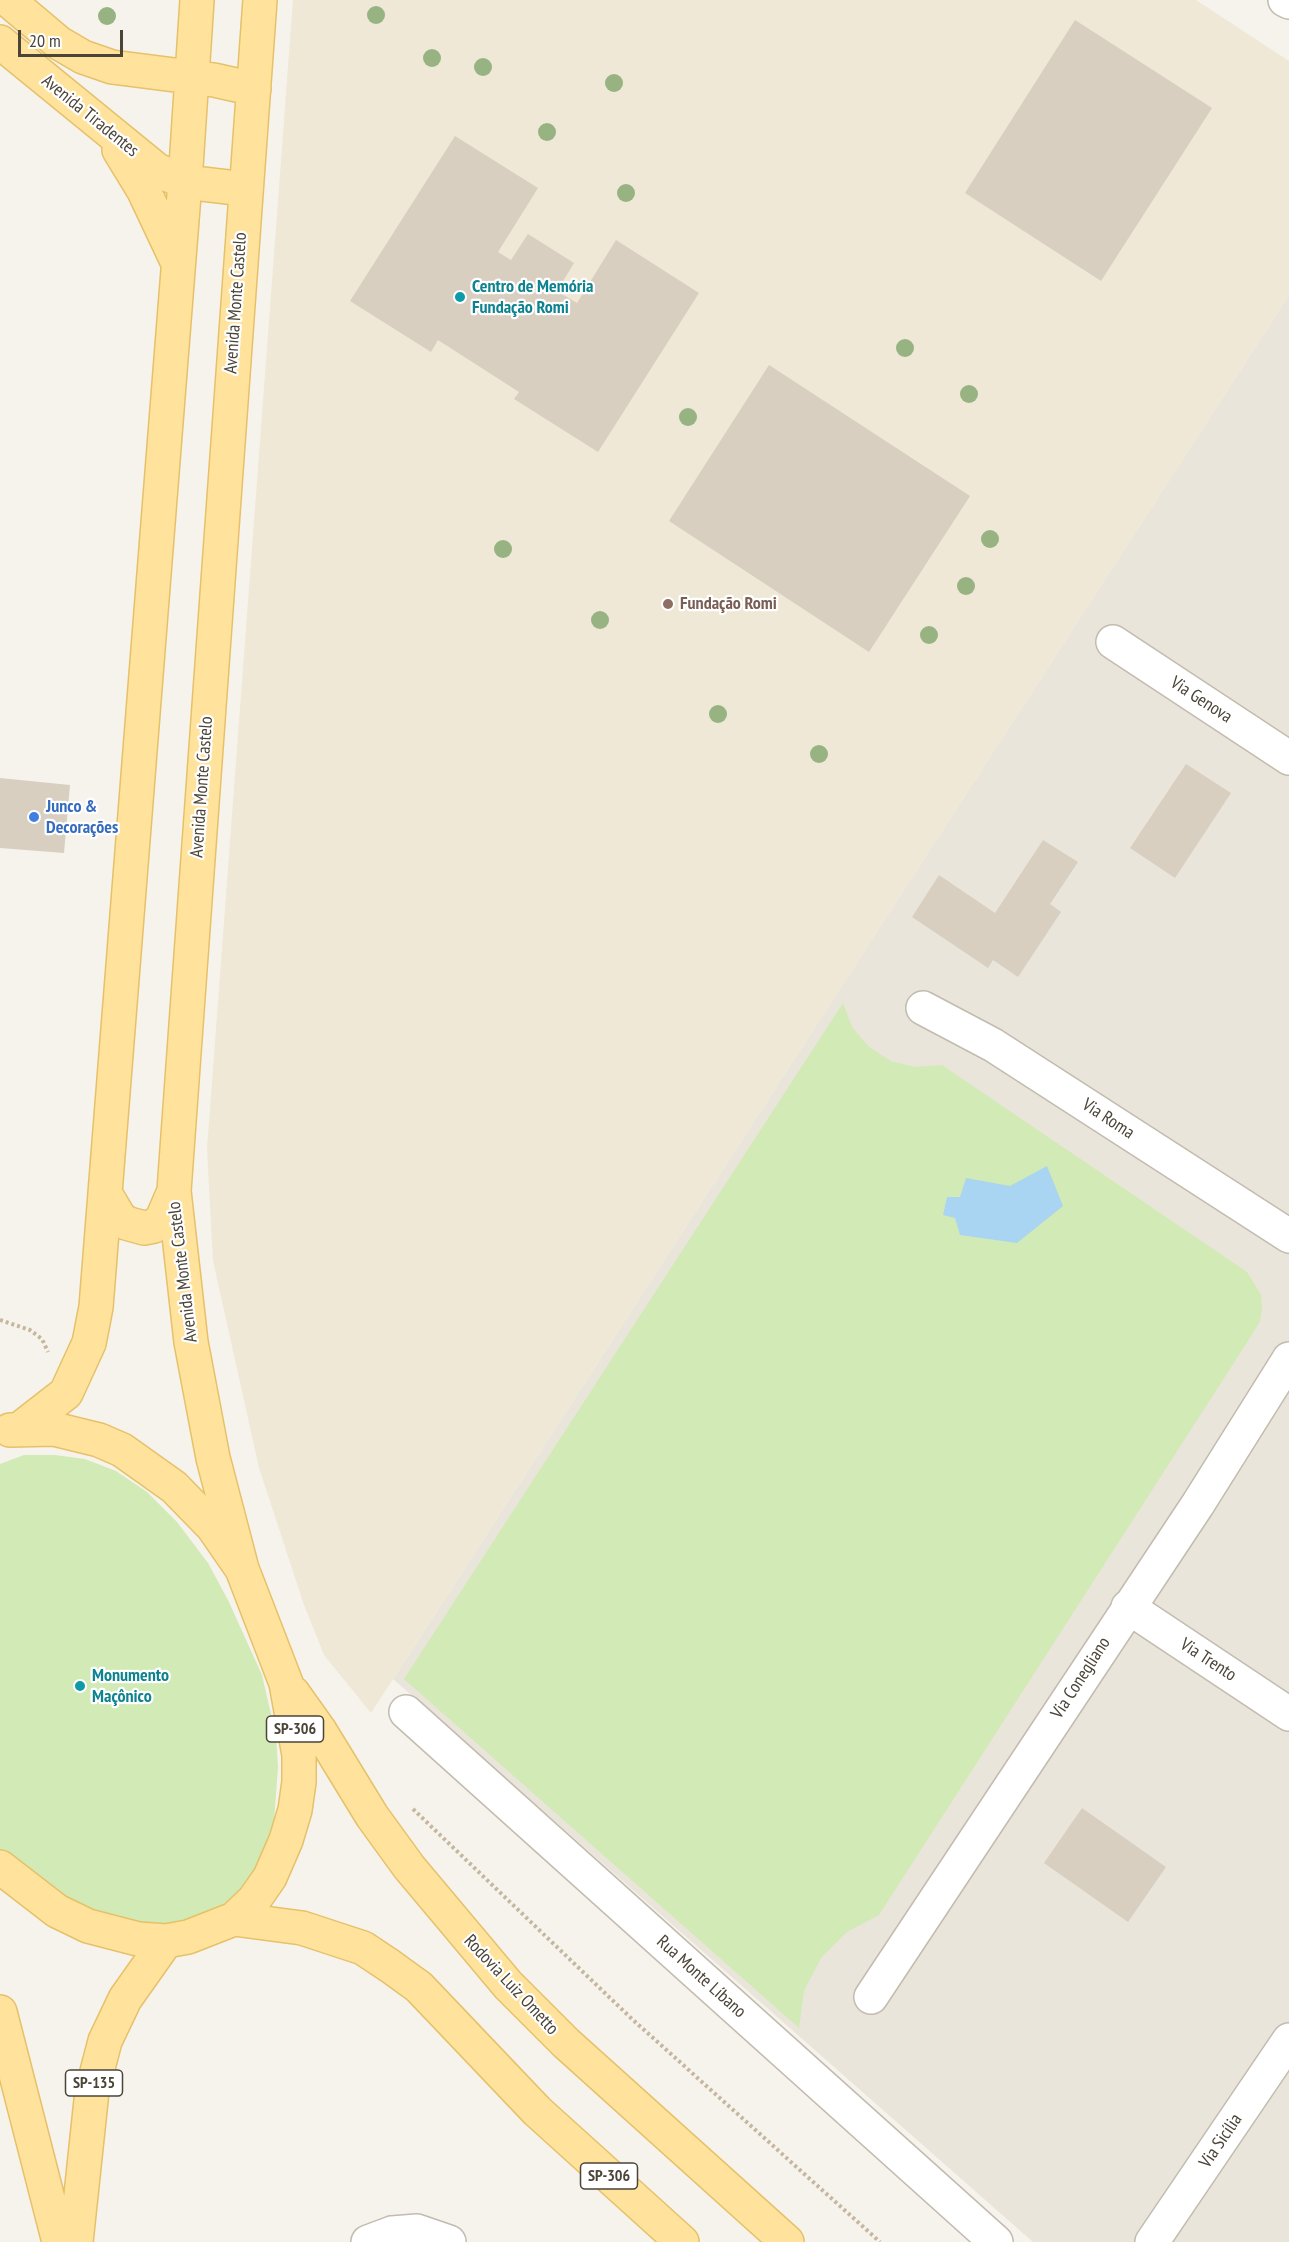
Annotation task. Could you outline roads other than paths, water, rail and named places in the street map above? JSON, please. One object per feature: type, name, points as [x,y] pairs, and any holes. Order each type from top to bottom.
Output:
[{"type":"main road","points":[[8,0],[58,42],[83,57],[112,67],[193,77],[254,89]]},
{"type":"main road","points":[[11,1430],[66,1392],[89,1343],[96,1306],[185,182],[197,0]]},
{"type":"main road","name":"Avenida Monte Castelo","points":[[242,1569],[213,1458],[191,1342],[174,1191],[244,189],[260,0]]},
{"type":"main road","name":"Avenida Tiradentes","points":[[0,42],[157,170],[185,182],[244,189]]},
{"type":"main road","points":[[100,125],[144,191],[178,263]]},
{"type":"main road","points":[[106,1195],[119,1217],[126,1223],[144,1228],[153,1226],[162,1219],[169,1208],[174,1191]]},
{"type":"main road","name":"SP-306","points":[[0,1867],[57,1911],[88,1926],[138,1939],[166,1941],[188,1937],[234,1919],[254,1900],[270,1877],[296,1810],[299,1755],[286,1683],[242,1569],[213,1527],[174,1486],[122,1450],[76,1433],[11,1430]]},
{"type":"main road","name":"Rodovia Luiz Ometto","points":[[286,1683],[320,1731],[372,1816],[409,1867],[508,1984],[566,2043],[787,2242]]},
{"type":"main road","name":"SP-306","points":[[234,1919],[302,1928],[363,1948],[390,1966],[419,1987],[537,2111],[682,2242]]},
{"type":"main road","name":"SP-135","points":[[76,2242],[92,2091],[105,2041],[125,1999],[166,1941]]},
{"type":"main road","points":[[0,2012],[59,2242]]},
{"type":"street","points":[[1285,0],[1289,3]]},
{"type":"street","name":"Via Genova","points":[[1113,642],[1289,758]]},
{"type":"street","name":"Via Roma","points":[[923,1008],[993,1045],[1289,1236]]},
{"type":"street","name":"Via Conegliano","points":[[871,1997],[1198,1504],[1289,1359]]},
{"type":"street","name":"Via Trento","points":[[1128,1607],[1289,1714]]},
{"type":"street","name":"Rua Monte Líbano","points":[[406,1712],[996,2242]]},
{"type":"street","name":"Via Sicília","points":[[1152,2242],[1289,2040]]},
{"type":"street","points":[[369,2242],[392,2233],[417,2231],[449,2242]]},
{"type":"water","points":[[1047,1166],[1063,1206],[1017,1243],[960,1235],[955,1218],[943,1215],[947,1197],[960,1197],[966,1178],[1010,1186]]},
{"type":"place","name":"Centro de Memória Fundação Romi","points":[[460,297]]},
{"type":"place","name":"Fundação Romi","points":[[668,604]]},
{"type":"place","name":"Junco & Decorações","points":[[34,817]]},
{"type":"place","name":"Monumento Maçônico","points":[[80,1686]]}]
